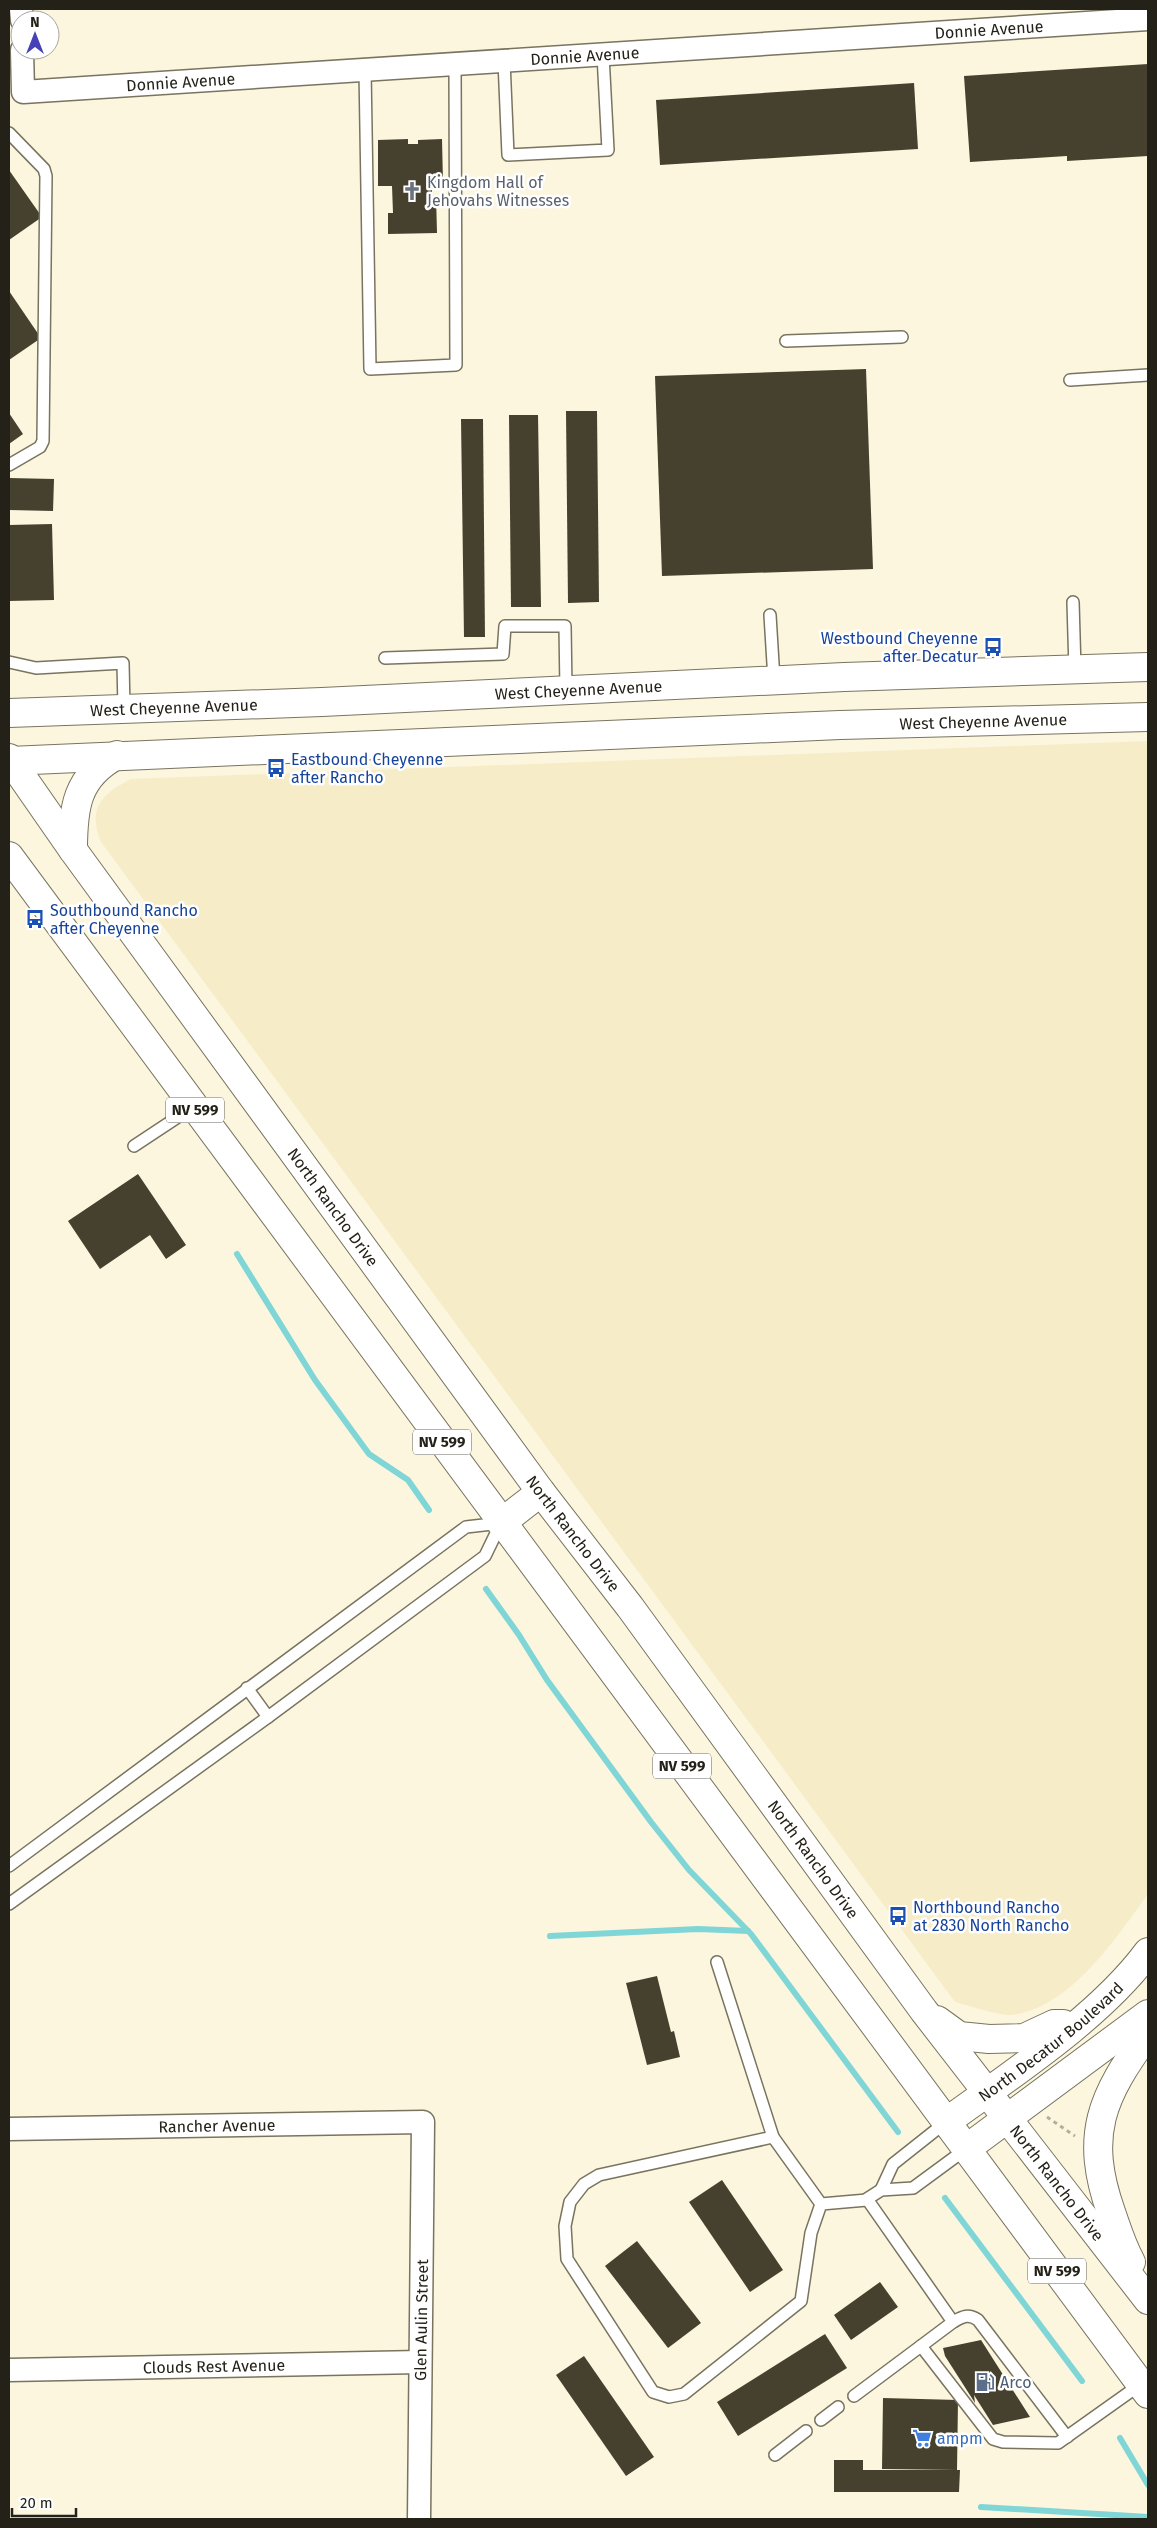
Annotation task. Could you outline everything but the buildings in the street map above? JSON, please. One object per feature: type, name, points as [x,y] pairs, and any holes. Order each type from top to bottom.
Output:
[{"type":"main road","name":"West Cheyenne Avenue","points":[[9,713],[774,680],[1148,668]]},
{"type":"main road","name":"West Cheyenne Avenue","points":[[10,760],[383,746],[840,725],[1148,717]]},
{"type":"main road","points":[[74,850],[74,816],[79,794],[90,776],[101,764],[117,755]]},
{"type":"main road","name":"North Rancho Drive","points":[[10,760],[541,1492],[630,1607],[924,2011],[1148,2300]]},
{"type":"main road","name":"NV 599","points":[[9,858],[1145,2389]]},
{"type":"main road","points":[[501,1522],[541,1492]]},
{"type":"main road","name":"North Decatur Boulevard","points":[[946,2122],[1077,2024],[1118,1986],[1148,1952]]},
{"type":"main road","points":[[924,2011],[959,2036],[973,2038],[1024,2038],[1054,2024],[1077,2024]]},
{"type":"main road","points":[[966,2149],[1148,2014]]},
{"type":"main road","points":[[1148,2034],[1114,2084],[1104,2107],[1097,2135],[1100,2175],[1104,2192],[1123,2248],[1148,2294]]},
{"type":"street","name":"Donnie Avenue","points":[[22,60],[23,92],[1148,19]]},
{"type":"street","name":"Rancher Avenue","points":[[9,2129],[423,2122]]},
{"type":"street","name":"Glen Aulin Street","points":[[419,2519],[423,2122]]},
{"type":"street","name":"Clouds Rest Avenue","points":[[9,2370],[420,2362]]},
{"type":"lane","points":[[504,61],[508,155],[608,150],[603,55]]},
{"type":"lane","points":[[365,70],[370,369],[456,366],[455,64]]},
{"type":"lane","points":[[9,133],[44,169],[46,176],[43,441],[40,447],[9,465]]},
{"type":"lane","points":[[786,341],[902,337]]},
{"type":"lane","points":[[1070,380],[1148,375]]},
{"type":"lane","points":[[1073,602],[1075,670]]},
{"type":"lane","points":[[770,615],[774,680]]},
{"type":"lane","points":[[385,658],[503,654],[505,626],[565,626],[566,690]]},
{"type":"lane","points":[[9,662],[36,668],[123,663],[124,709]]},
{"type":"lane","points":[[134,1146],[193,1107]]},
{"type":"lane","points":[[9,1866],[466,1527],[501,1522]]},
{"type":"lane","points":[[9,1904],[268,1717],[485,1556],[501,1522]]},
{"type":"lane","points":[[247,1688],[268,1717]]},
{"type":"lane","points":[[717,1962],[773,2137],[821,2204]]},
{"type":"lane","points":[[821,2204],[868,2200],[880,2190],[893,2164],[946,2122]]},
{"type":"lane","points":[[773,2137],[599,2175],[584,2184],[570,2202],[565,2226],[567,2259],[653,2392],[669,2398],[684,2394],[801,2301],[812,2233],[821,2204]]},
{"type":"lane","points":[[880,2190],[913,2188],[966,2149]]},
{"type":"lane","points":[[868,2200],[953,2322]]},
{"type":"lane","points":[[854,2396],[953,2322],[964,2316],[972,2315],[978,2320],[1067,2438]]},
{"type":"lane","points":[[921,2346],[993,2438],[1003,2442],[1058,2443],[1145,2389]]},
{"type":"lane","points":[[821,2420],[838,2407]]},
{"type":"lane","points":[[774,2455],[806,2431]]},
{"type":"path","points":[[1041,2113],[1076,2136]]},
{"type":"sand","points":[[1148,741],[1148,1894],[1106,1950],[1072,1986],[1033,2010],[1006,2015],[955,2002],[101,842],[97,830],[97,811],[100,803],[112,790],[131,779]]},
{"type":"waterway","points":[[237,1254],[315,1380],[369,1454],[408,1480],[429,1510]]},
{"type":"waterway","points":[[486,1589],[519,1635],[547,1680],[651,1822],[689,1870],[751,1934],[898,2132]]},
{"type":"waterway","points":[[550,1936],[698,1929],[748,1931]]},
{"type":"waterway","points":[[945,2198],[1082,2381]]},
{"type":"waterway","points":[[1120,2438],[1148,2485]]},
{"type":"waterway","points":[[981,2507],[1148,2517]]},
{"type":"place","name":"Kingdom Hall of Jehovahs Witnesses","points":[[412,191]]},
{"type":"place","name":"Westbound Cheyenne after Decatur","points":[[993,647]]},
{"type":"place","name":"Eastbound Cheyenne after Rancho","points":[[276,768]]},
{"type":"place","name":"Southbound Rancho after Cheyenne","points":[[35,919]]},
{"type":"place","name":"Northbound Rancho at 2830 North Rancho","points":[[898,1916]]},
{"type":"place","name":"Arco","points":[[985,2382]]},
{"type":"place","name":"ampm","points":[[922,2438]]}]
